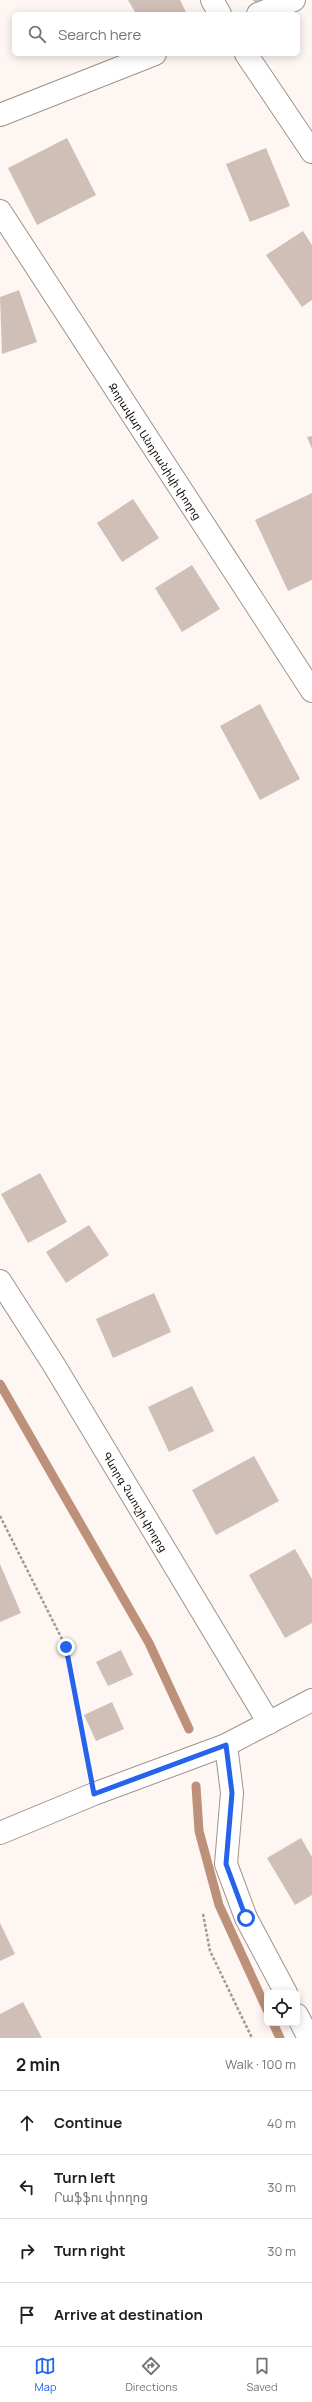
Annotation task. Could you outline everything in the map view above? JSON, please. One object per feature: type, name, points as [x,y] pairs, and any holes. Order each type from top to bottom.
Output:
[{"type":"street","points":[[212,0],[219,12]]},
{"type":"street","points":[[263,12],[294,0]]},
{"type":"street","points":[[0,115],[150,56]]},
{"type":"street","points":[[247,56],[312,152]]},
{"type":"street","name":"Զորավար Անդրանիկի փողոց","points":[[0,211],[312,691]]},
{"type":"street","name":"Գևորգ Չաուշի փողոց","points":[[0,1281],[54,1365],[269,1723]]},
{"type":"street","points":[[0,1833],[94,1794],[226,1745],[312,1700]]},
{"type":"street","points":[[226,1745],[232,1793],[226,1864],[246,1918],[284,1990]]},
{"type":"street","points":[[300,2020],[309,2038]]},
{"type":"path","points":[[0,1516],[66,1647],[94,1794]]},
{"type":"path","points":[[203,1914],[210,1951],[252,2038]]},
{"type":"building","points":[[128,0],[180,0],[186,12],[135,12]]},
{"type":"building","points":[[253,0],[274,0],[260,10]]},
{"type":"building","points":[[67,138],[96,195],[37,225],[8,168]]},
{"type":"building","points":[[266,148],[290,206],[250,222],[226,164]]},
{"type":"building","points":[[303,231],[312,245],[312,300],[302,307],[266,255]]},
{"type":"building","points":[[19,290],[37,342],[2,354],[0,297]]},
{"type":"building","points":[[312,436],[312,449],[307,437]]},
{"type":"building","points":[[312,493],[312,580],[288,591],[255,520]]},
{"type":"building","points":[[133,499],[159,538],[122,562],[97,523]]},
{"type":"building","points":[[192,565],[220,609],[182,632],[155,588]]},
{"type":"building","points":[[260,704],[300,779],[260,800],[220,726]]},
{"type":"building","points":[[40,1173],[67,1222],[28,1243],[1,1194]]},
{"type":"building","points":[[89,1225],[109,1255],[66,1283],[46,1252]]},
{"type":"building","points":[[154,1293],[171,1332],[113,1358],[96,1319]]},
{"type":"building","points":[[192,1386],[214,1431],[169,1452],[148,1407]]},
{"type":"building","points":[[254,1456],[279,1501],[216,1535],[192,1490]]},
{"type":"building","points":[[295,1549],[312,1579],[312,1623],[285,1638],[249,1575]]},
{"type":"building","points":[[0,1564],[21,1613],[0,1622]]},
{"type":"building","points":[[121,1650],[133,1675],[108,1686],[96,1662]]},
{"type":"building","points":[[112,1702],[124,1729],[96,1741],[84,1715]]},
{"type":"building","points":[[301,1838],[312,1857],[312,1895],[295,1905],[267,1858]]},
{"type":"building","points":[[0,1923],[15,1954],[0,1961]]},
{"type":"building","points":[[23,2002],[42,2038],[0,2038],[0,2014]]},
{"type":"waterway","points":[[0,1384],[149,1643],[189,1729]]},
{"type":"waterway","points":[[196,1786],[199,1831],[219,1905],[264,2003]]},
{"type":"waterway","points":[[274,2026],[280,2038]]},
{"type":"route","points":[[66,1647],[94,1794],[226,1745],[232,1793],[226,1864],[246,1918]]}]
